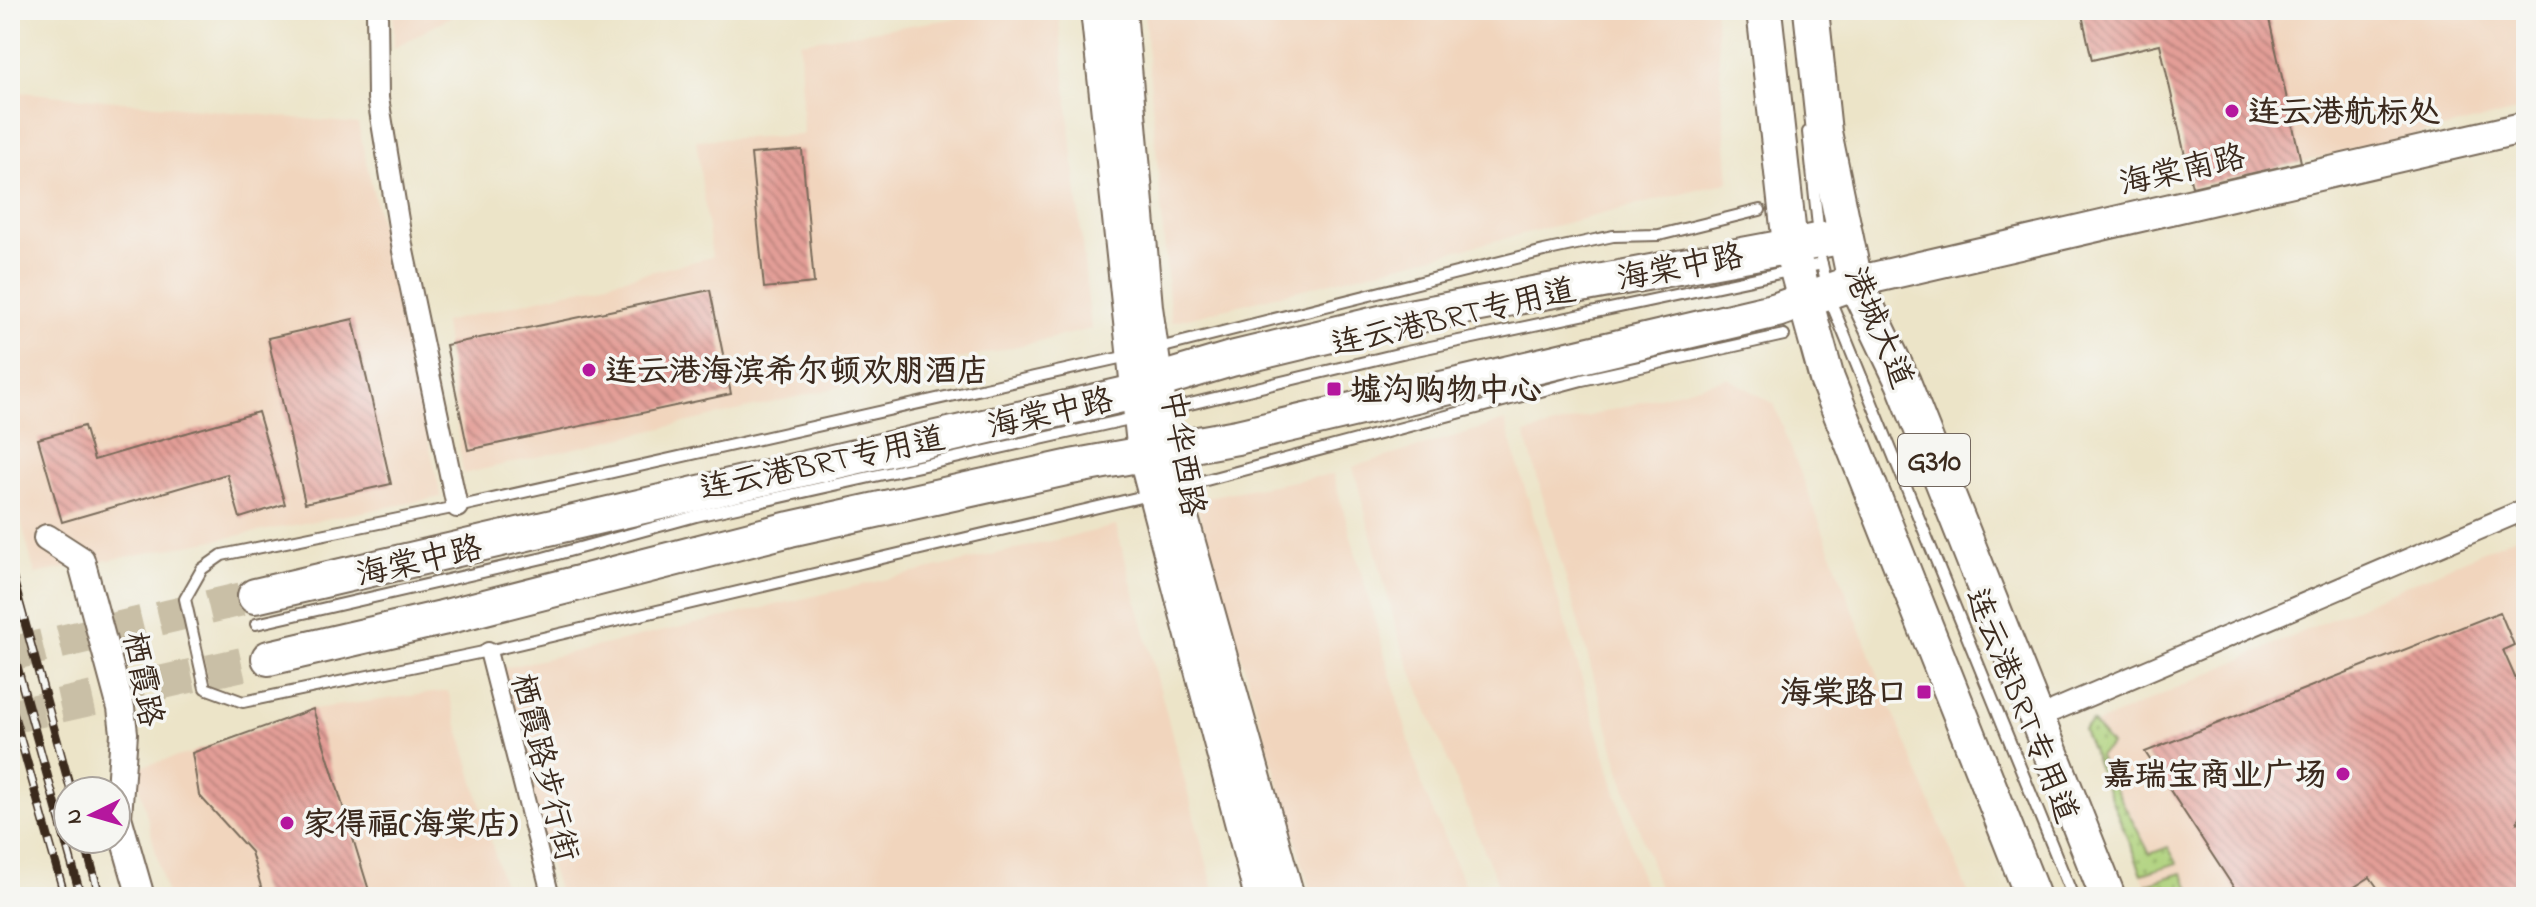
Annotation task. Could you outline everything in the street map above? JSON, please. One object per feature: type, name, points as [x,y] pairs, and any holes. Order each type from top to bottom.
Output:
[{"type":"main road","name":"中华西路","points":[[1096,10],[1155,452],[1260,897]]},
{"type":"main road","points":[[1121,10],[1146,384]]},
{"type":"main road","name":"港城大道","points":[[1764,10],[1820,266],[1903,382],[2108,897]]},
{"type":"main road","name":"港城大道","points":[[1811,10],[1824,132],[1820,266],[1827,379],[2033,897]]},
{"type":"main road","name":"海棠南路","points":[[1820,266],[2526,127]]},
{"type":"main road","name":"海棠中路","points":[[256,610],[1393,320],[1820,266]]},
{"type":"main road","name":"海棠中路","points":[[269,658],[442,618],[790,529],[1237,437],[1820,266]]},
{"type":"main road","points":[[1164,492],[1289,897]]},
{"type":"street","points":[[377,10],[380,113],[403,251],[457,507]]},
{"type":"street","points":[[2055,710],[2526,509]]},
{"type":"street","name":"栖霞路","points":[[47,538],[81,560],[98,616],[124,733],[118,817],[141,897]]},
{"type":"street","name":"栖霞路步行街","points":[[488,651],[551,897]]},
{"type":"lane","name":"连云港BRT专用道","points":[[1807,120],[1820,266],[2073,897]]},
{"type":"lane","points":[[1760,210],[1659,235],[1613,236],[1544,251],[1146,384],[457,507],[222,555],[202,569],[185,599],[205,688],[243,702],[488,651],[1164,492],[1582,380],[1784,335]]},
{"type":"shaded area","points":[[393,10],[463,10],[394,48]]},
{"type":"shaded area","points":[[957,10],[1058,10],[1091,329],[463,474],[444,322],[712,257],[696,140],[803,135],[800,42],[957,18]]},
{"type":"shaded area","points":[[1144,10],[1715,10],[1729,182],[1171,322]]},
{"type":"shaded area","points":[[2267,10],[2526,10],[2526,109],[2301,162]]},
{"type":"shaded area","points":[[10,91],[358,124],[441,497],[35,574],[10,479]]},
{"type":"shaded area","points":[[1728,378],[1774,404],[1883,688],[1970,897],[1662,897],[1624,784],[1525,434]]},
{"type":"shaded area","points":[[1505,421],[1647,897],[1503,897],[1400,642],[1353,467]]},
{"type":"shaded area","points":[[1333,474],[1423,789],[1470,897],[1312,897],[1195,499]]},
{"type":"shaded area","points":[[1116,526],[1216,897],[560,897],[492,671]]},
{"type":"shaded area","name":"嘉瑞宝商业广场","points":[[2526,532],[2526,897],[2150,897],[2083,730]]},
{"type":"shaded area","points":[[448,691],[507,897],[371,897],[313,709]]},
{"type":"shaded area","points":[[192,753],[199,795],[251,852],[264,897],[167,897],[135,768]]},
{"type":"green space","points":[[2092,722],[2111,745],[2098,756],[2150,854],[2168,847],[2177,863],[2142,874],[2083,730]]},
{"type":"green space","points":[[2182,873],[2191,890],[2179,897],[2151,897],[2147,884]]},
{"type":"building","name":"连云港航标处","points":[[2081,10],[2267,10],[2301,162],[2192,187],[2160,44],[2092,60]]},
{"type":"building","points":[[802,150],[814,283],[764,288],[751,154]]},
{"type":"building","name":"连云港海滨希尔顿欢朋酒店","points":[[710,290],[731,394],[468,450],[446,345]]},
{"type":"building","points":[[353,319],[391,484],[305,503],[268,338]]},
{"type":"building","points":[[258,412],[285,504],[240,518],[227,474],[62,522],[38,439],[84,426],[94,460]]},
{"type":"building","name":"嘉瑞宝商业广场","points":[[2500,612],[2514,645],[2503,650],[2526,702],[2526,796],[2517,823],[2526,820],[2526,897],[2384,897],[2370,877],[2339,897],[2240,897],[2145,752]]},
{"type":"building","name":"家得福(海棠店)","points":[[313,709],[371,897],[264,897],[251,852],[199,795],[192,753]]},
{"type":"tunnel","points":[[10,654],[255,596]]},
{"type":"tunnel","points":[[10,717],[269,658]]},
{"type":"railway","points":[[10,568],[67,775]]},
{"type":"railway","points":[[10,641],[81,897]]},
{"type":"railway","points":[[10,702],[65,897]]},
{"type":"railway","points":[[88,855],[100,897]]},
{"type":"place","name":"连云港航标处","points":[[2232,111]]},
{"type":"place","name":"连云港海滨希尔顿欢朋酒店","points":[[589,370]]},
{"type":"place","name":"墟沟购物中心","points":[[1334,389]]},
{"type":"place","name":"海棠路口","points":[[1924,692]]},
{"type":"place","name":"嘉瑞宝商业广场","points":[[2343,774]]},
{"type":"place","name":"家得福(海棠店)","points":[[287,823]]}]
